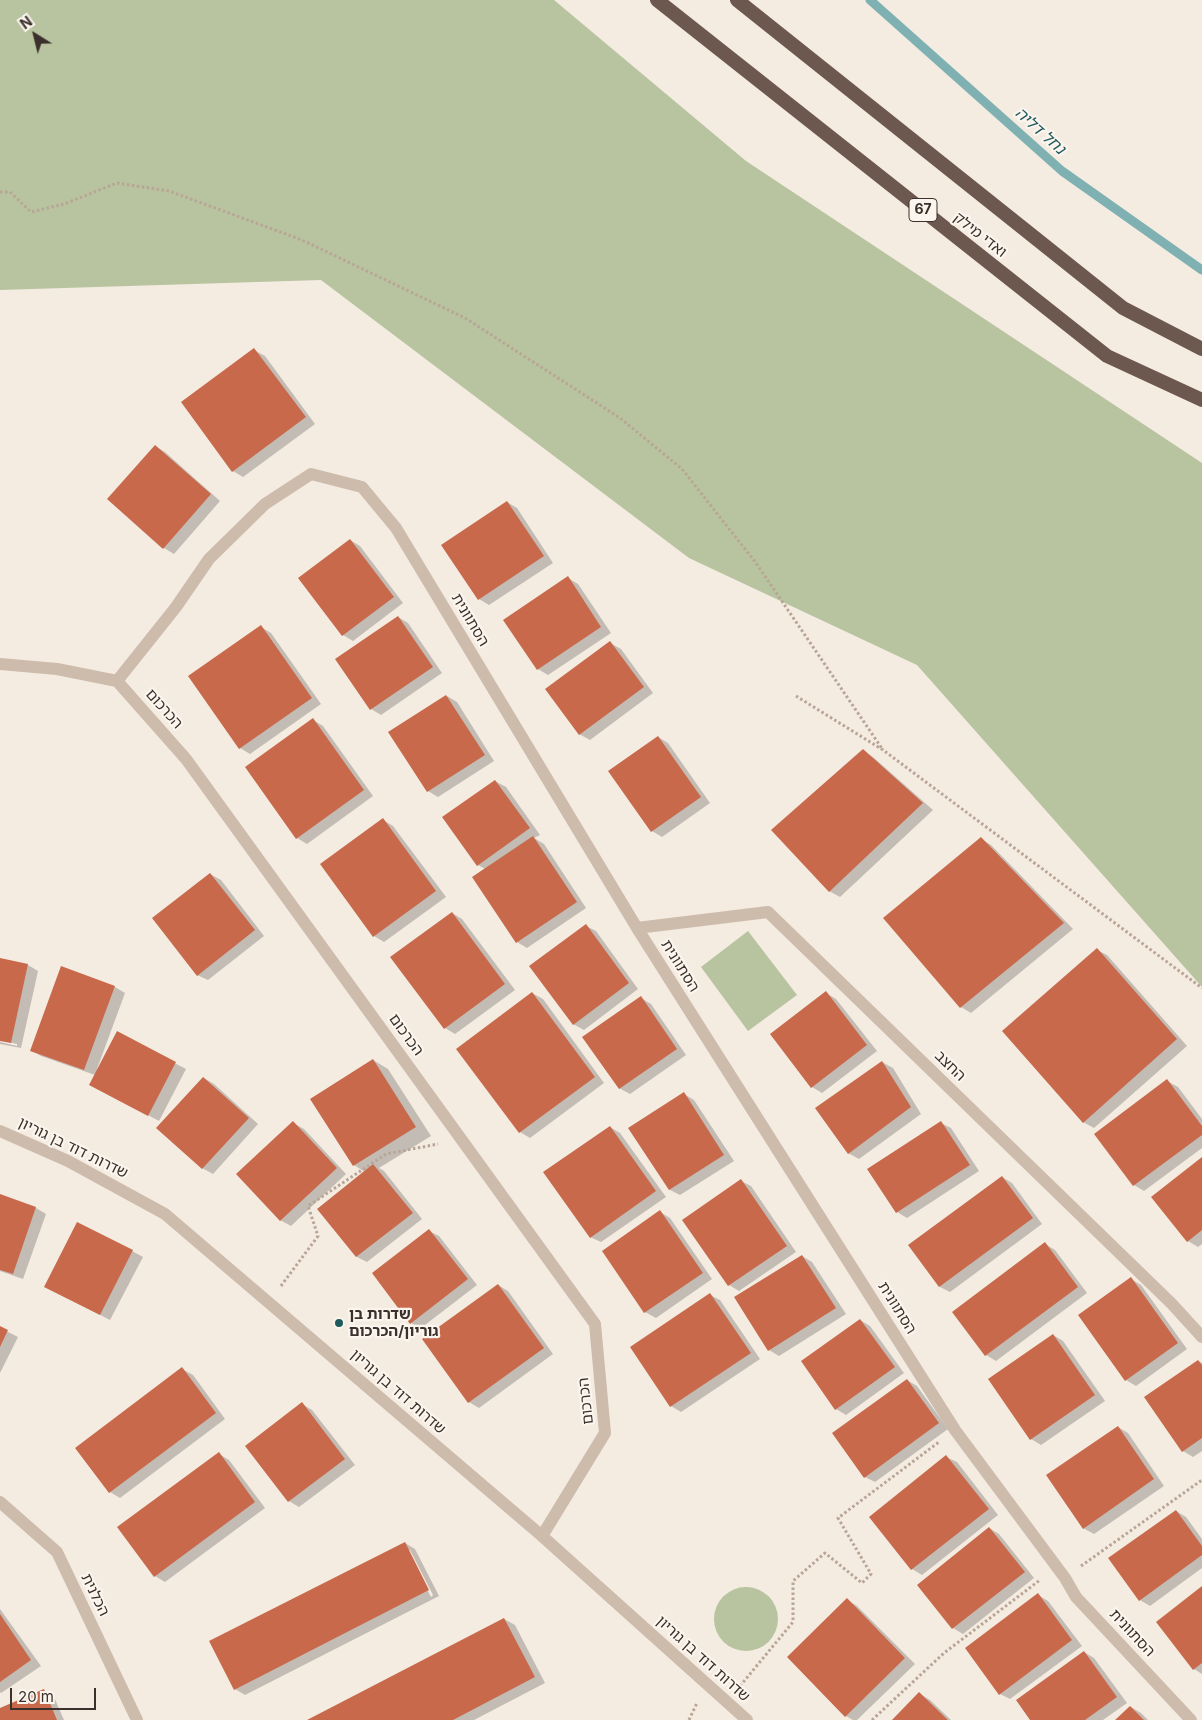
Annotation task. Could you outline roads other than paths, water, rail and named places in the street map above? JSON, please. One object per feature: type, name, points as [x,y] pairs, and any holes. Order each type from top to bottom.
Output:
[{"type":"highway","name":"ואדי מילק","points":[[657,0],[1107,356],[1202,400]]},
{"type":"highway","points":[[737,0],[1123,308],[1202,348]]},
{"type":"street","name":"הסתוונית","points":[[117,681],[176,606],[209,559],[265,504],[311,474],[362,487],[396,528],[637,928],[955,1430],[1065,1578],[1076,1597],[1191,1720]]},
{"type":"street","points":[[0,664],[57,669],[117,681]]},
{"type":"street","name":"הכרכום","points":[[117,681],[186,758],[595,1324],[606,1433],[542,1536]]},
{"type":"street","name":"החצב","points":[[637,928],[768,912],[1165,1297],[1202,1337]]},
{"type":"street","name":"שדרות דוד בן גוריון","points":[[0,1131],[68,1161],[165,1214],[542,1536],[747,1720]]},
{"type":"street","name":"הכלנית","points":[[0,1502],[57,1552],[138,1720]]},
{"type":"waterway","name":"נחל דליה","points":[[870,0],[1062,171],[1202,270]]},
{"type":"place","name":"שדרות בן גוריון/הכרכום","points":[[339,1323]]}]
